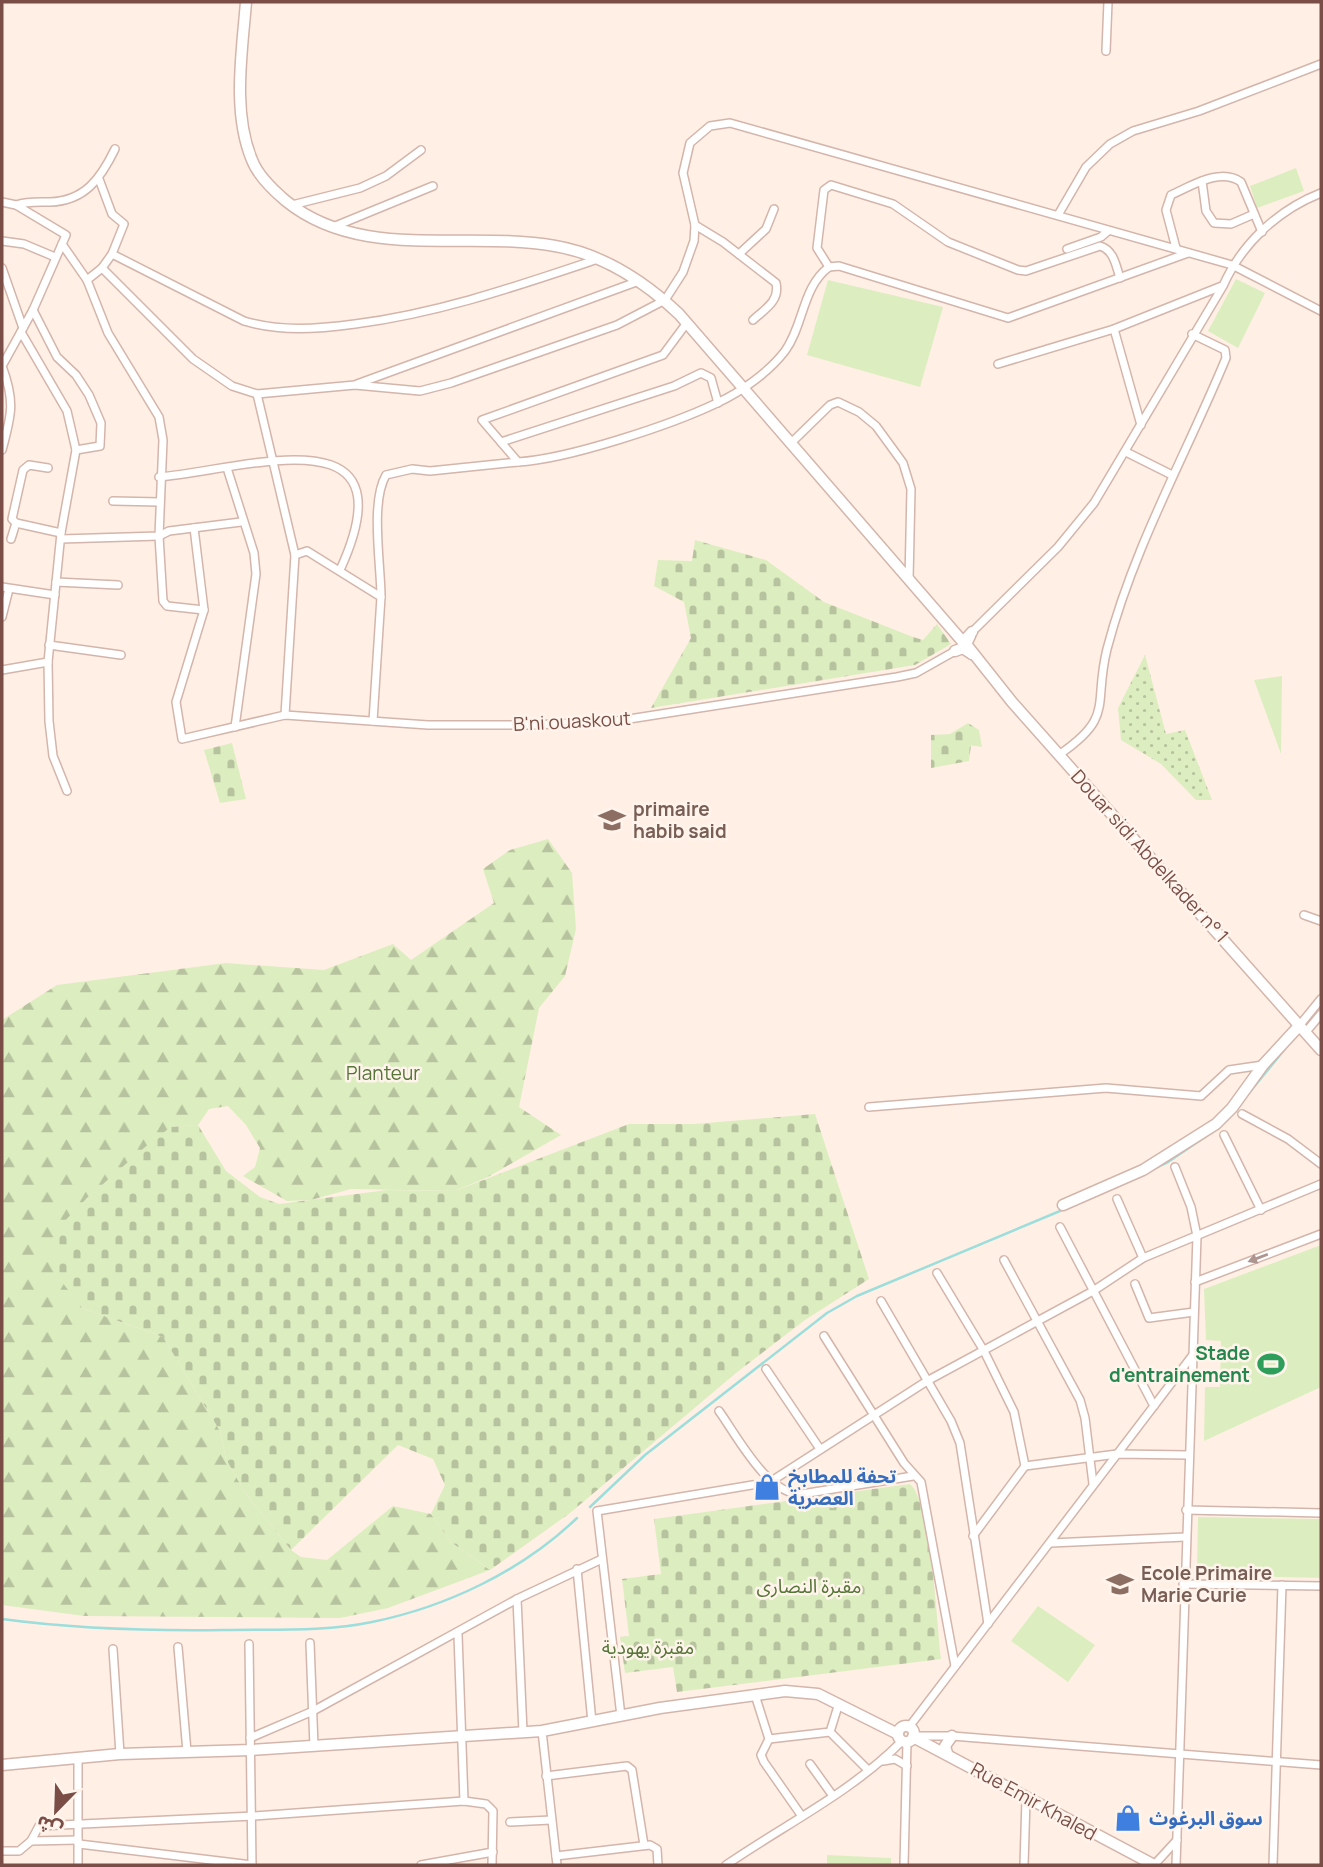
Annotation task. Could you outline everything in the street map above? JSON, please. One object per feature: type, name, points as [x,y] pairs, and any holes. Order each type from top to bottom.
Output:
[{"type":"street","name":"Douar sidi Abdelkader n° 1","points":[[246,2],[240,84],[244,131],[252,160],[259,173],[291,205],[311,219],[366,236],[555,246],[600,258],[665,300],[946,623],[961,646],[981,661],[1321,1051]]},
{"type":"street","points":[[1106,51],[1108,2]]},
{"type":"street","points":[[1058,215],[1086,167],[1110,144],[1133,131],[1199,111],[1321,64]]},
{"type":"street","points":[[102,268],[193,359],[232,386],[257,394],[355,385],[420,391],[451,383],[617,324],[665,300],[691,254],[695,225],[682,173],[690,143],[710,126],[730,123],[1232,265],[1321,312]]},
{"type":"street","points":[[2,202],[16,205],[70,200],[89,189],[99,179],[116,149]]},
{"type":"street","points":[[291,205],[360,188],[386,176],[421,150]]},
{"type":"street","points":[[1176,248],[1166,210],[1171,195],[1202,181],[1228,176],[1241,182],[1262,232]]},
{"type":"street","points":[[87,280],[102,268],[112,254],[124,224],[112,214],[99,179]]},
{"type":"street","points":[[1202,181],[1206,211],[1214,223],[1231,224],[1254,214]]},
{"type":"street","points":[[829,267],[817,248],[824,190],[831,185],[893,204],[948,242],[1018,270],[1026,271],[1100,246],[1110,250],[1121,278]]},
{"type":"street","points":[[332,227],[433,187]]},
{"type":"street","points":[[961,646],[1058,547],[1094,503],[1192,334],[1223,286],[1232,265],[1247,244],[1299,204],[1321,193]]},
{"type":"street","points":[[2,450],[13,408],[12,392],[2,366],[33,310],[65,235],[61,229],[30,215],[16,205]]},
{"type":"street","points":[[739,254],[766,229],[774,209]]},
{"type":"street","points":[[695,225],[739,254],[776,284],[778,293],[775,300],[752,320]]},
{"type":"street","points":[[1067,249],[1101,237],[1108,231]]},
{"type":"street","points":[[2,241],[24,244],[55,257]]},
{"type":"street","points":[[2,246],[24,244]]},
{"type":"street","points":[[62,244],[87,280],[108,333],[159,417],[163,440],[159,477],[163,601],[167,606],[204,610],[194,528]]},
{"type":"street","points":[[373,721],[382,597],[378,515],[381,484],[386,475],[412,469],[430,471],[534,461],[619,438],[718,403],[743,387],[784,352],[795,334],[813,284],[829,267],[839,266],[1008,318],[1189,252]]},
{"type":"street","points":[[112,254],[244,321],[266,328],[326,328],[409,317],[458,306],[600,258]]},
{"type":"street","points":[[2,268],[22,330],[67,411],[76,450],[61,536],[48,662],[49,721],[53,756],[67,791]]},
{"type":"street","points":[[355,385],[639,281]]},
{"type":"street","points":[[998,364],[1114,329],[1223,286]]},
{"type":"street","points":[[33,310],[57,357],[76,375],[89,395],[101,423],[100,446],[76,450]]},
{"type":"street","points":[[517,462],[482,419],[663,355],[686,324]]},
{"type":"street","points":[[1114,329],[1141,425]]},
{"type":"street","points":[[1060,754],[1085,737],[1097,720],[1101,671],[1119,605],[1172,475],[1227,353],[1192,334]]},
{"type":"street","points":[[500,442],[674,386],[701,373],[711,378],[718,403]]},
{"type":"street","points":[[257,394],[295,555],[285,716]]},
{"type":"street","points":[[790,444],[830,405],[838,402],[859,412],[876,426],[903,463],[911,489],[909,581]]},
{"type":"street","points":[[1126,452],[1172,475]]},
{"type":"street","points":[[159,477],[273,460],[323,460],[338,464],[347,472],[355,489],[359,523],[340,570]]},
{"type":"street","points":[[48,468],[29,465],[23,470],[11,515],[16,523],[61,536],[159,536],[241,522]]},
{"type":"street","points":[[227,468],[241,522],[254,553],[256,574],[235,727]]},
{"type":"street","points":[[113,501],[160,502]]},
{"type":"street","points":[[11,539],[16,523]]},
{"type":"street","points":[[295,555],[307,551],[382,597]]},
{"type":"street","points":[[56,582],[118,585]]},
{"type":"street","points":[[2,617],[6,588],[55,596]]},
{"type":"street","name":"B'ni ouaskout","points":[[204,610],[176,702],[182,739],[285,716],[528,726],[610,722],[916,673],[961,646]]},
{"type":"street","points":[[49,645],[121,654]]},
{"type":"street","points":[[2,670],[48,662]]},
{"type":"street","points":[[1304,915],[1321,921]]},
{"type":"street","points":[[1302,1029],[1321,999]]},
{"type":"street","points":[[1063,1205],[1143,1170],[1216,1124],[1233,1108],[1263,1065],[1321,1014]]},
{"type":"street","points":[[869,1107],[1105,1088],[1201,1096],[1229,1070],[1263,1065]]},
{"type":"street","points":[[1242,1114],[1288,1139],[1321,1164]]},
{"type":"street","points":[[1224,1135],[1262,1210]]},
{"type":"street","points":[[1175,1167],[1191,1207],[1197,1236],[1183,1584],[1181,1753],[1176,1865]]},
{"type":"street","points":[[621,1716],[597,1511],[771,1482],[927,1381],[1093,1291],[1143,1258],[1321,1184]]},
{"type":"street","points":[[1117,1199],[1143,1258]]},
{"type":"street","points":[[1060,1227],[1154,1406]]},
{"type":"street","points":[[1195,1282],[1321,1234]]},
{"type":"street","points":[[1004,1260],[1080,1400],[1094,1484]]},
{"type":"street","points":[[937,1273],[984,1351],[1014,1412],[1025,1466]]},
{"type":"street","points":[[1135,1284],[1149,1318],[1194,1312]]},
{"type":"street","points":[[881,1301],[960,1443],[988,1624]]},
{"type":"street","points":[[824,1336],[873,1415],[924,1489],[956,1666]]},
{"type":"street","points":[[726,1865],[833,1796],[882,1761],[907,1736],[956,1666],[1192,1356]]},
{"type":"street","points":[[766,1370],[820,1449]]},
{"type":"street","points":[[719,1411],[771,1482],[796,1494],[913,1476]]},
{"type":"street","points":[[973,1536],[1025,1466],[1117,1454],[1188,1455]]},
{"type":"street","points":[[1186,1510],[1321,1513]]},
{"type":"street","points":[[1051,1543],[1185,1537]]},
{"type":"street","points":[[250,1738],[313,1711],[458,1635],[517,1600],[602,1559]]},
{"type":"street","points":[[577,1569],[592,1721]]},
{"type":"street","points":[[1183,1584],[1321,1586]]},
{"type":"street","points":[[1273,1865],[1282,1585]]},
{"type":"street","points":[[517,1600],[523,1732]]},
{"type":"street","points":[[458,1635],[459,1737],[464,1801]]},
{"type":"street","points":[[310,1643],[314,1746]]},
{"type":"street","points":[[31,1841],[78,1842],[252,1865],[254,1816],[249,1644]]},
{"type":"street","points":[[178,1647],[187,1752]]},
{"type":"street","points":[[113,1649],[120,1754]]},
{"type":"street","name":"Rue Emir Khaled","points":[[2,1765],[120,1754],[251,1750],[542,1731],[621,1716],[797,1690],[818,1694],[947,1753],[1134,1860],[1154,1865]]},
{"type":"street","points":[[755,1695],[769,1739],[761,1755],[801,1815]]},
{"type":"street","points":[[830,1732],[839,1703]]},
{"type":"street","points":[[542,1731],[557,1865]]},
{"type":"street","points":[[769,1739],[830,1732]]},
{"type":"street","points":[[830,1732],[868,1770]]},
{"type":"street","points":[[907,1736],[952,1735],[1321,1765]]},
{"type":"street","points":[[947,1753],[945,1746],[952,1735]]},
{"type":"street","points":[[904,1865],[907,1736]]},
{"type":"street","points":[[78,1757],[78,1865]]},
{"type":"street","points":[[882,1761],[900,1760],[907,1769]]},
{"type":"street","points":[[810,1764],[833,1796]]},
{"type":"street","points":[[546,1776],[627,1766],[632,1770],[644,1845]]},
{"type":"street","points":[[1024,1865],[1026,1799]]},
{"type":"street","points":[[2,1851],[19,1851],[31,1841],[39,1826],[254,1816],[464,1801],[491,1807],[492,1865]]},
{"type":"street","points":[[510,1822],[551,1820]]},
{"type":"street","points":[[1154,1865],[1178,1839]]},
{"type":"street","points":[[556,1856],[644,1845],[657,1849],[658,1865]]},
{"type":"street","points":[[421,1865],[493,1852]]},
{"type":"green space","points":[[1296,168],[1304,191],[1257,208],[1250,186]]},
{"type":"green space","points":[[1236,279],[1265,293],[1238,348],[1208,331]]},
{"type":"green space","points":[[828,280],[943,307],[920,387],[807,355]]},
{"type":"green space","points":[[695,540],[766,560],[824,602],[913,637],[923,640],[937,624],[951,644],[915,665],[651,708],[691,638],[684,602],[654,586],[658,560],[692,561]]},
{"type":"green space","points":[[1145,655],[1166,734],[1185,730],[1212,800],[1196,800],[1161,764],[1121,740],[1118,708]]},
{"type":"green space","points":[[1282,676],[1281,754],[1254,680]]},
{"type":"green space","points":[[968,723],[979,730],[982,747],[971,745],[969,761],[931,768],[931,735],[950,734]]},
{"type":"green space","points":[[232,743],[246,799],[220,803],[204,750]]},
{"type":"green space","name":"Planteur","points":[[548,839],[572,873],[576,929],[565,976],[539,1008],[519,1107],[561,1135],[488,1177],[455,1191],[351,1189],[311,1200],[287,1201],[243,1176],[255,1167],[260,1148],[246,1125],[228,1106],[209,1109],[198,1125],[171,1127],[86,1199],[82,1308],[163,1337],[220,1431],[226,1459],[246,1494],[291,1550],[301,1557],[327,1560],[393,1506],[431,1514],[451,1542],[490,1570],[388,1608],[340,1618],[84,1616],[2,1605],[2,1020],[57,985],[226,963],[324,970],[393,944],[411,960],[494,903],[483,869],[510,850]]},
{"type":"green space","points":[[815,1114],[869,1279],[805,1320],[736,1373],[570,1513],[490,1570],[451,1542],[431,1514],[445,1485],[433,1459],[398,1445],[291,1550],[246,1494],[226,1459],[220,1431],[163,1337],[82,1308],[55,1273],[56,1230],[86,1199],[171,1127],[198,1125],[226,1171],[260,1197],[279,1204],[387,1190],[455,1191],[629,1124],[694,1124]]},
{"type":"green space","name":"Stade d'entrainement","points":[[1321,1245],[1321,1387],[1204,1441],[1205,1387],[1220,1387],[1221,1341],[1206,1340],[1204,1289]]},
{"type":"green space","name":"مقبرة النصارى","points":[[910,1484],[917,1495],[928,1538],[941,1659],[677,1692],[673,1667],[625,1673],[620,1637],[629,1636],[622,1579],[661,1574],[654,1519]]},
{"type":"green space","points":[[1198,1517],[1321,1519],[1321,1578],[1197,1575]]},
{"type":"green space","points":[[1038,1606],[1095,1645],[1068,1682],[1011,1641]]},
{"type":"green space","points":[[827,1855],[891,1858],[891,1865],[827,1865]]},
{"type":"waterway","points":[[1249,1093],[1289,1044]]},
{"type":"waterway","points":[[1120,1185],[1168,1162],[1217,1129]]},
{"type":"waterway","points":[[590,1507],[645,1455],[827,1313],[857,1296],[1072,1206]]},
{"type":"waterway","points":[[2,1619],[85,1627],[168,1630],[317,1629],[372,1622],[428,1607],[482,1584],[532,1554],[577,1518]]},
{"type":"place","name":"primaire habib said","points":[[612,820]]},
{"type":"place","name":"Stade d'entrainement","points":[[1271,1364]]},
{"type":"place","name":"تحفة للمطابخ العصرية","points":[[767,1487]]},
{"type":"place","name":"Ecole Primaire Marie Curie","points":[[1120,1584]]},
{"type":"place","name":"سوق البرغوث","points":[[1128,1818]]},
{"type":"park label","name":"مقبرة يهودية","points":[[648,1647]]}]
